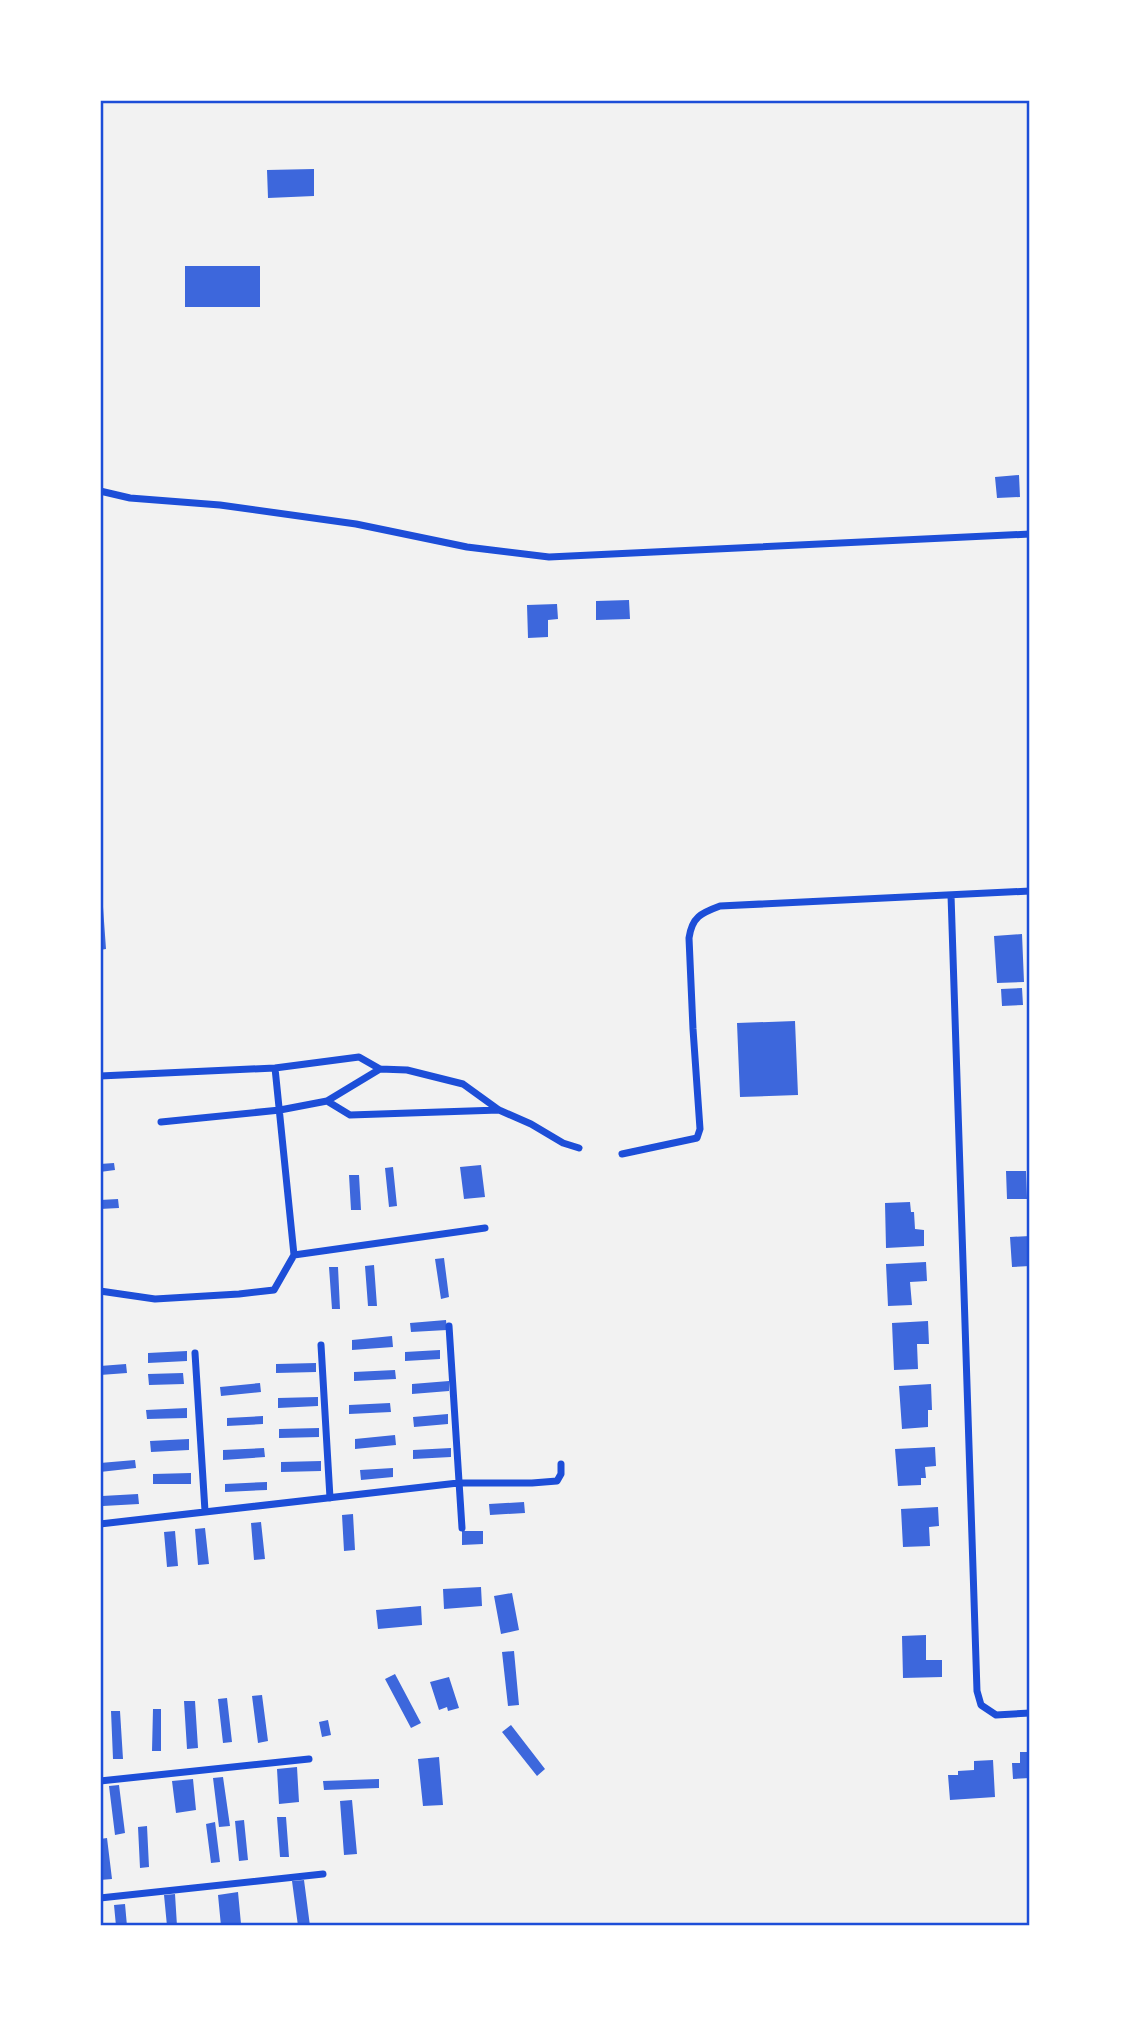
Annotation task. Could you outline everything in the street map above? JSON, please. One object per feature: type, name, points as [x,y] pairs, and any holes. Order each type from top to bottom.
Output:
[{"type":"street","points":[[100,491],[130,498],[220,505],[356,524],[467,547],[550,557],[1030,534]]},
{"type":"street","points":[[622,1154],[697,1138],[700,1129],[692,1029],[689,938],[691,925],[703,912],[720,906],[1030,891]]},
{"type":"street","points":[[951,895],[977,1691],[981,1705],[996,1715],[1030,1713]]},
{"type":"street","points":[[100,1076],[275,1068],[359,1057],[380,1069],[407,1070],[463,1084],[499,1110],[579,1149]]},
{"type":"street","points":[[100,1291],[155,1299],[274,1290],[295,1255],[275,1068]]},
{"type":"street","points":[[161,1122],[280,1110],[327,1101],[380,1069]]},
{"type":"street","points":[[327,1101],[350,1115],[499,1110]]},
{"type":"street","points":[[295,1255],[485,1228]]},
{"type":"street","points":[[449,1326],[462,1528]]},
{"type":"street","points":[[321,1345],[330,1498]]},
{"type":"street","points":[[195,1353],[205,1511]]},
{"type":"street","points":[[100,1524],[458,1483],[532,1483],[557,1480],[561,1474],[561,1464]]},
{"type":"street","points":[[100,1781],[309,1759]]},
{"type":"street","points":[[100,1898],[323,1874]]},
{"type":"building","points":[[314,169],[314,196],[268,198],[267,170]]},
{"type":"building","points":[[185,266],[260,266],[260,307],[185,307]]},
{"type":"building","points":[[1019,475],[1020,497],[997,498],[995,477]]},
{"type":"building","points":[[629,600],[630,619],[596,620],[596,601]]},
{"type":"building","points":[[557,604],[558,619],[548,620],[548,637],[528,638],[527,605]]},
{"type":"building","points":[[100,907],[103,907],[106,949],[100,950]]},
{"type":"building","points":[[1022,934],[1024,982],[997,983],[994,936]]},
{"type":"building","points":[[1022,988],[1023,1005],[1002,1006],[1001,989]]},
{"type":"building","points":[[795,1021],[798,1095],[740,1097],[737,1023]]},
{"type":"building","points":[[114,1163],[115,1170],[100,1172],[100,1164]]},
{"type":"building","points":[[481,1165],[485,1197],[464,1199],[460,1167]]},
{"type":"building","points":[[393,1167],[397,1206],[389,1207],[385,1168]]},
{"type":"building","points":[[1006,1171],[1026,1171],[1027,1199],[1007,1199]]},
{"type":"building","points":[[349,1175],[359,1175],[361,1210],[351,1210]]},
{"type":"building","points":[[118,1199],[119,1208],[100,1209],[100,1200]]},
{"type":"building","points":[[910,1202],[911,1212],[914,1212],[915,1229],[924,1230],[924,1246],[886,1248],[885,1203]]},
{"type":"building","points":[[1030,1236],[1030,1266],[1012,1267],[1010,1237]]},
{"type":"building","points":[[444,1258],[449,1297],[441,1299],[435,1259]]},
{"type":"building","points":[[926,1262],[927,1281],[910,1282],[912,1305],[888,1306],[886,1264]]},
{"type":"building","points":[[374,1265],[377,1306],[368,1306],[365,1266]]},
{"type":"building","points":[[329,1267],[338,1267],[340,1309],[332,1309]]},
{"type":"building","points":[[446,1320],[447,1330],[411,1332],[410,1323]]},
{"type":"building","points":[[928,1321],[929,1344],[917,1344],[918,1369],[894,1370],[892,1323]]},
{"type":"building","points":[[392,1336],[393,1347],[352,1350],[352,1340]]},
{"type":"building","points":[[440,1350],[440,1359],[405,1361],[405,1352]]},
{"type":"building","points":[[187,1351],[187,1361],[148,1363],[148,1353]]},
{"type":"building","points":[[316,1363],[316,1372],[276,1373],[276,1364]]},
{"type":"building","points":[[126,1364],[127,1373],[100,1375],[100,1366]]},
{"type":"building","points":[[395,1370],[396,1379],[354,1381],[354,1372]]},
{"type":"building","points":[[183,1373],[184,1384],[149,1385],[148,1374]]},
{"type":"building","points":[[449,1381],[449,1391],[412,1394],[412,1384]]},
{"type":"building","points":[[260,1383],[261,1392],[221,1396],[220,1387]]},
{"type":"building","points":[[931,1384],[932,1410],[928,1410],[928,1427],[902,1429],[899,1386]]},
{"type":"building","points":[[318,1397],[318,1406],[278,1408],[278,1398]]},
{"type":"building","points":[[390,1403],[391,1412],[349,1414],[349,1405]]},
{"type":"building","points":[[187,1408],[187,1418],[147,1419],[146,1410]]},
{"type":"building","points":[[448,1414],[448,1424],[414,1427],[413,1417]]},
{"type":"building","points":[[263,1416],[263,1424],[227,1426],[227,1418]]},
{"type":"building","points":[[319,1428],[319,1437],[279,1438],[279,1429]]},
{"type":"building","points":[[395,1435],[396,1445],[355,1449],[355,1439]]},
{"type":"building","points":[[189,1439],[189,1450],[151,1452],[150,1441]]},
{"type":"building","points":[[935,1447],[936,1466],[925,1467],[926,1478],[921,1478],[921,1485],[898,1486],[895,1449]]},
{"type":"building","points":[[264,1448],[265,1457],[223,1460],[223,1450]]},
{"type":"building","points":[[451,1448],[451,1457],[413,1459],[413,1450]]},
{"type":"building","points":[[135,1460],[136,1468],[100,1472],[100,1463]]},
{"type":"building","points":[[321,1461],[321,1471],[281,1472],[281,1462]]},
{"type":"building","points":[[393,1468],[393,1477],[361,1480],[360,1470]]},
{"type":"building","points":[[191,1473],[191,1484],[153,1484],[153,1474]]},
{"type":"building","points":[[267,1482],[267,1490],[225,1492],[225,1484]]},
{"type":"building","points":[[138,1494],[139,1504],[103,1506],[102,1496]]},
{"type":"building","points":[[524,1502],[525,1513],[490,1515],[489,1504]]},
{"type":"building","points":[[938,1507],[939,1526],[929,1527],[930,1546],[903,1547],[901,1509]]},
{"type":"building","points":[[353,1514],[355,1550],[344,1551],[342,1515]]},
{"type":"building","points":[[261,1522],[265,1559],[254,1560],[251,1523]]},
{"type":"building","points":[[205,1528],[209,1564],[198,1565],[195,1529]]},
{"type":"building","points":[[175,1531],[178,1566],[167,1567],[164,1532]]},
{"type":"building","points":[[462,1531],[483,1531],[483,1544],[462,1545]]},
{"type":"building","points":[[481,1587],[482,1606],[444,1609],[443,1589]]},
{"type":"building","points":[[512,1593],[519,1630],[501,1634],[494,1596]]},
{"type":"building","points":[[421,1606],[422,1625],[378,1629],[376,1610]]},
{"type":"building","points":[[926,1635],[926,1660],[942,1660],[942,1677],[903,1678],[902,1636]]},
{"type":"building","points":[[514,1651],[519,1705],[508,1706],[502,1652]]},
{"type":"building","points":[[395,1674],[421,1723],[411,1728],[385,1679]]},
{"type":"building","points":[[449,1677],[459,1708],[448,1711],[447,1707],[439,1710],[430,1682]]},
{"type":"building","points":[[262,1695],[268,1741],[258,1743],[252,1696]]},
{"type":"building","points":[[227,1698],[232,1742],[223,1743],[218,1699]]},
{"type":"building","points":[[184,1701],[195,1701],[198,1748],[187,1749]]},
{"type":"building","points":[[153,1709],[161,1709],[161,1751],[152,1751]]},
{"type":"building","points":[[111,1711],[120,1711],[123,1759],[113,1759]]},
{"type":"building","points":[[328,1720],[331,1735],[322,1737],[319,1722]]},
{"type":"building","points":[[511,1725],[545,1769],[537,1776],[502,1732]]},
{"type":"building","points":[[1020,1752],[1030,1752],[1030,1778],[1013,1779],[1012,1763],[1020,1763]]},
{"type":"building","points":[[439,1757],[443,1805],[423,1806],[418,1759]]},
{"type":"building","points":[[993,1760],[995,1797],[950,1800],[948,1775],[974,1770],[974,1761]]},
{"type":"building","points":[[297,1767],[299,1802],[279,1804],[277,1769]]},
{"type":"building","points":[[223,1777],[230,1826],[219,1827],[213,1778]]},
{"type":"building","points":[[193,1779],[196,1810],[176,1813],[172,1781]]},
{"type":"building","points":[[379,1779],[379,1788],[324,1790],[323,1781]]},
{"type":"building","points":[[119,1785],[125,1833],[115,1835],[109,1786]]},
{"type":"building","points":[[352,1800],[357,1854],[344,1855],[340,1801]]},
{"type":"building","points":[[277,1817],[286,1817],[289,1857],[280,1857]]},
{"type":"building","points":[[244,1820],[248,1860],[239,1861],[235,1821]]},
{"type":"building","points":[[215,1822],[220,1862],[211,1863],[206,1824]]},
{"type":"building","points":[[147,1826],[149,1867],[140,1868],[138,1827]]},
{"type":"building","points":[[107,1838],[112,1879],[100,1880],[100,1839]]},
{"type":"building","points":[[304,1880],[310,1926],[298,1926],[292,1881]]},
{"type":"building","points":[[238,1892],[241,1924],[221,1926],[218,1895]]},
{"type":"building","points":[[175,1894],[177,1926],[167,1926],[164,1895]]},
{"type":"building","points":[[125,1904],[127,1926],[116,1926],[114,1905]]}]
